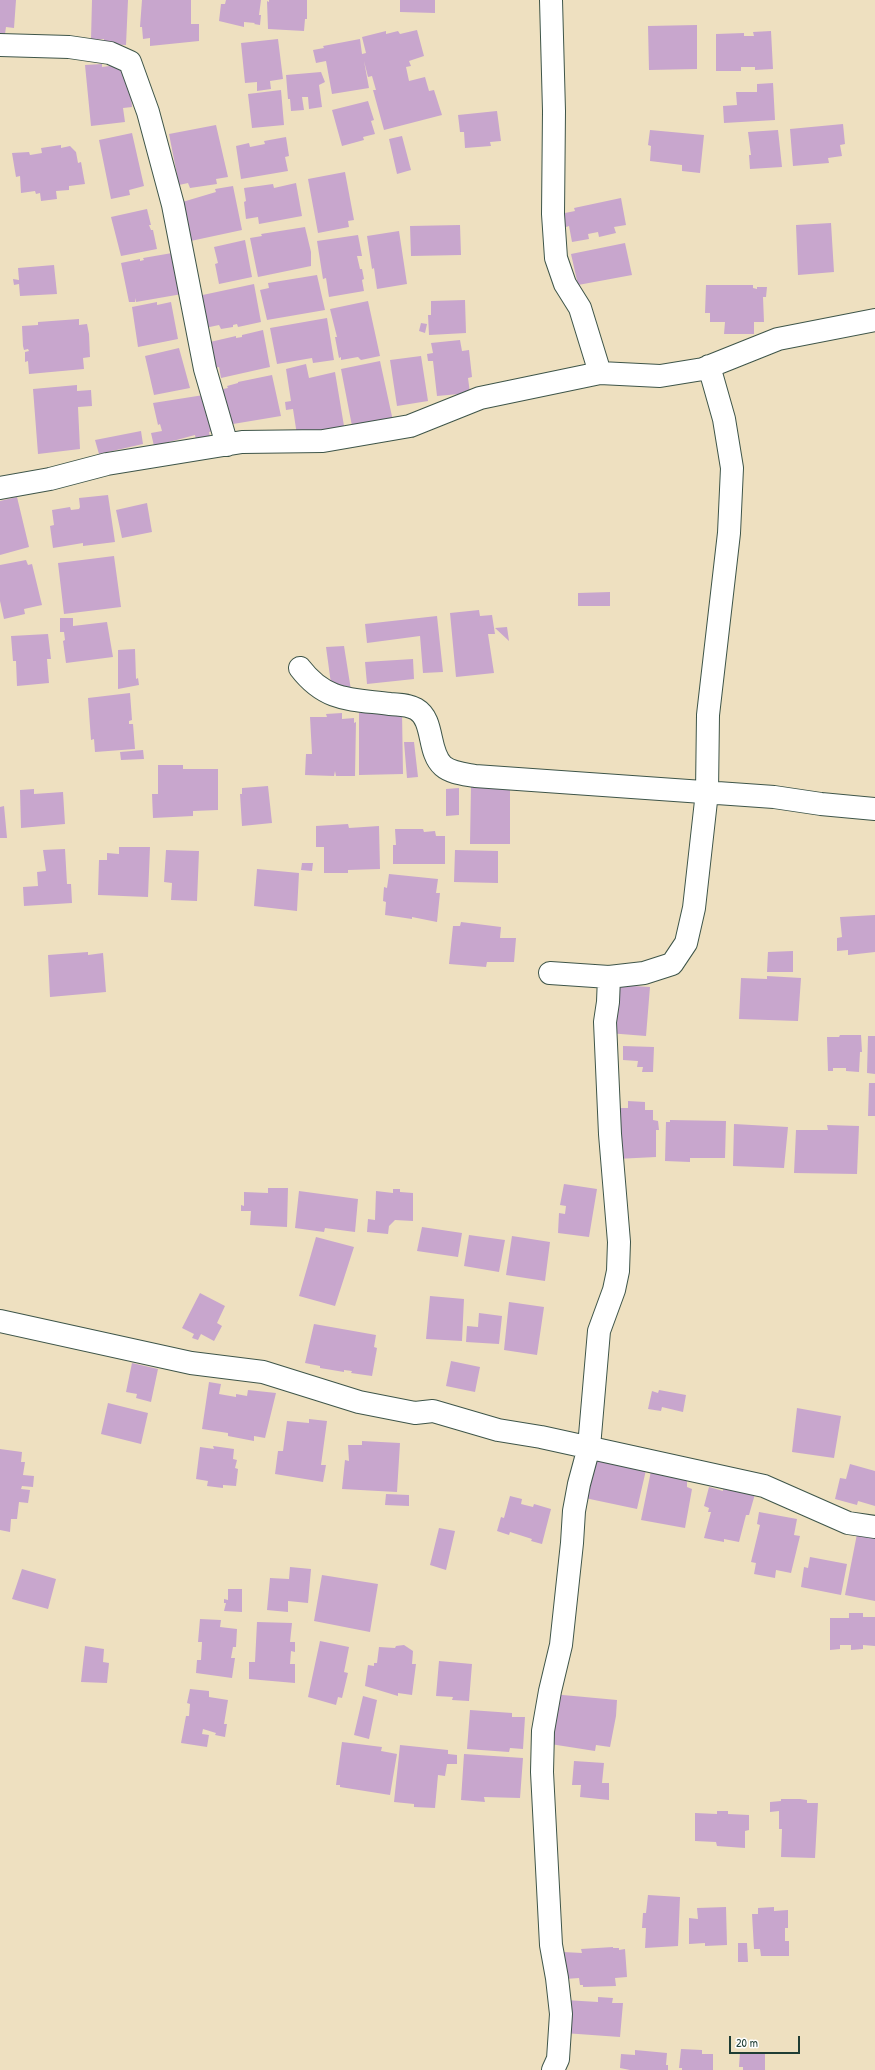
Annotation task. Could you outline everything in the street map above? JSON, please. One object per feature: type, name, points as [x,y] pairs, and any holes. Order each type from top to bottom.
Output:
[{"type":"street","points":[[551,0],[554,111],[553,214],[556,258],[565,284],[580,308],[600,373]]},
{"type":"street","points":[[0,46],[69,47],[110,53],[130,62],[148,112],[173,205],[205,369],[227,445]]},
{"type":"street","points":[[0,488],[50,479],[107,464],[242,442],[323,441],[410,426],[480,398],[600,373],[660,376],[709,366],[778,339],[875,320]]},
{"type":"street","points":[[550,973],[608,977],[644,973],[672,964],[686,943],[694,908],[707,792],[708,714],[729,533],[732,468],[724,419],[709,366]]},
{"type":"street","points":[[300,668],[311,682],[328,694],[356,700],[409,705],[420,712],[426,722],[435,751],[442,765],[453,772],[475,776],[774,797],[821,804],[875,809]]},
{"type":"street","points":[[553,2070],[558,2059],[561,2014],[558,1978],[551,1945],[542,1772],[543,1731],[550,1691],[561,1645],[574,1511],[579,1484],[589,1447],[599,1331],[614,1290],[618,1271],[619,1242],[610,1134],[605,1022],[608,1002],[608,977]]},
{"type":"street","points":[[0,1321],[191,1363],[263,1372],[359,1402],[415,1413],[433,1411],[498,1430],[589,1447],[764,1486],[848,1523],[875,1527]]},
{"type":"building","points":[[0,0],[16,0],[14,28],[6,27],[5,34],[0,33]]},
{"type":"building","points":[[92,0],[128,0],[126,45],[104,44],[104,39],[91,40]]},
{"type":"building","points":[[142,0],[191,0],[191,24],[199,24],[199,41],[150,46],[150,38],[143,39],[142,27],[140,27]]},
{"type":"building","points":[[226,0],[261,0],[259,15],[261,15],[260,25],[244,22],[244,27],[219,21],[221,4],[225,4]]},
{"type":"building","points":[[269,0],[307,0],[307,19],[305,19],[304,31],[268,29],[267,1],[269,2]]},
{"type":"building","points":[[400,0],[435,0],[435,13],[400,12]]},
{"type":"building","points":[[697,25],[697,69],[649,70],[648,26]]},
{"type":"building","points":[[417,30],[424,56],[409,61],[411,66],[406,67],[409,81],[425,77],[429,91],[434,90],[442,115],[384,130],[373,90],[376,90],[372,76],[368,77],[364,61],[369,88],[332,94],[326,61],[316,63],[313,50],[324,48],[323,46],[360,39],[362,54],[366,53],[362,37],[386,31],[386,34],[398,31],[400,34]]},
{"type":"building","points":[[771,31],[773,69],[755,70],[755,67],[741,67],[741,71],[716,71],[716,34],[744,33],[744,36],[754,36],[753,32]]},
{"type":"building","points":[[278,39],[283,79],[270,81],[271,89],[257,91],[257,82],[245,83],[241,43]]},
{"type":"building","points":[[102,64],[102,67],[125,64],[130,83],[132,107],[123,108],[125,122],[91,126],[85,65]]},
{"type":"building","points":[[321,72],[325,82],[319,85],[322,107],[309,109],[308,97],[302,97],[304,110],[291,111],[290,99],[288,99],[286,75]]},
{"type":"building","points":[[773,83],[775,120],[724,123],[723,106],[737,105],[736,92],[757,92],[757,84]]},
{"type":"building","points":[[281,90],[284,125],[252,128],[248,94]]},
{"type":"building","points":[[368,101],[374,120],[371,121],[375,134],[363,137],[364,140],[342,146],[332,110]]},
{"type":"building","points":[[497,111],[501,141],[490,142],[491,146],[465,148],[464,132],[460,132],[458,115]]},
{"type":"building","points":[[843,124],[845,144],[840,145],[842,156],[828,158],[829,163],[793,166],[790,129]]},
{"type":"building","points":[[216,125],[228,177],[216,179],[217,184],[190,188],[188,183],[179,185],[169,134]]},
{"type":"building","points":[[650,130],[704,135],[700,173],[682,171],[682,165],[650,161],[651,146],[648,145]]},
{"type":"building","points":[[778,130],[782,167],[750,169],[749,155],[751,155],[748,132]]},
{"type":"building","points":[[132,133],[144,186],[129,190],[130,195],[111,199],[99,140]]},
{"type":"building","points":[[402,136],[411,170],[397,174],[389,139]]},
{"type":"building","points":[[286,137],[289,156],[285,157],[288,171],[241,179],[236,146],[249,143],[250,147],[265,144],[264,141]]},
{"type":"building","points":[[61,145],[61,148],[70,146],[76,152],[78,163],[81,162],[85,184],[69,186],[69,190],[56,191],[57,199],[41,201],[40,193],[36,194],[35,191],[21,193],[20,176],[16,177],[12,153],[29,152],[30,155],[42,153],[41,148]]},
{"type":"building","points":[[345,172],[354,220],[348,221],[349,227],[318,233],[308,179]]},
{"type":"building","points":[[296,183],[302,216],[259,224],[258,217],[246,219],[244,188],[273,184],[274,188]]},
{"type":"building","points":[[233,186],[242,230],[186,242],[179,203],[216,192],[215,189]]},
{"type":"building","points":[[621,198],[626,225],[614,227],[616,233],[599,237],[598,232],[588,234],[589,239],[572,242],[569,226],[563,228],[560,214],[575,211],[574,208]]},
{"type":"building","points":[[147,209],[151,225],[149,225],[151,230],[153,230],[157,249],[121,256],[111,217]]},
{"type":"building","points":[[831,223],[834,272],[798,275],[796,225]]},
{"type":"building","points":[[460,225],[461,255],[411,256],[410,226]]},
{"type":"building","points":[[305,227],[311,252],[311,266],[258,277],[250,238],[262,236],[261,234]]},
{"type":"building","points":[[399,231],[407,284],[377,289],[374,268],[372,269],[367,236]]},
{"type":"building","points":[[358,235],[362,256],[357,256],[364,279],[362,280],[364,291],[329,297],[326,278],[323,279],[317,241]]},
{"type":"building","points":[[245,240],[252,277],[219,284],[215,264],[218,263],[214,247]]},
{"type":"building","points":[[625,243],[632,275],[578,285],[571,254]]},
{"type":"building","points":[[178,252],[182,294],[136,302],[135,298],[135,302],[129,302],[121,263],[140,259],[140,261],[144,260],[143,258]]},
{"type":"building","points":[[54,265],[57,294],[20,296],[19,284],[14,285],[13,279],[19,280],[18,268]]},
{"type":"building","points":[[317,275],[325,310],[267,320],[260,290],[269,288],[268,283]]},
{"type":"building","points":[[254,284],[261,322],[238,327],[237,324],[233,325],[233,327],[221,329],[219,325],[205,328],[198,296]]},
{"type":"building","points":[[706,285],[753,285],[753,288],[757,289],[757,287],[767,287],[766,297],[763,297],[764,322],[754,322],[754,334],[724,334],[725,322],[710,322],[710,313],[705,313]]},
{"type":"building","points":[[465,300],[466,333],[429,335],[428,315],[431,315],[431,301]]},
{"type":"building","points":[[368,301],[380,356],[361,360],[358,357],[341,360],[341,357],[339,358],[335,337],[337,337],[330,309]]},
{"type":"building","points":[[157,302],[157,305],[171,302],[178,339],[138,347],[132,307]]},
{"type":"building","points":[[327,318],[334,360],[313,363],[312,358],[277,364],[270,328]]},
{"type":"building","points":[[79,319],[79,325],[87,324],[89,334],[90,357],[83,358],[84,369],[29,374],[28,361],[25,362],[25,352],[29,351],[28,349],[24,350],[22,326],[38,325],[38,322]]},
{"type":"building","points":[[421,323],[427,324],[425,333],[419,331]]},
{"type":"building","points":[[263,330],[270,367],[221,378],[219,367],[215,368],[210,342],[236,336],[236,338],[242,337],[242,335]]},
{"type":"building","points":[[460,340],[462,351],[469,350],[472,377],[468,378],[470,393],[437,396],[433,361],[428,361],[427,354],[433,353],[431,343]]},
{"type":"building","points":[[179,348],[190,388],[154,395],[145,356]]},
{"type":"building","points":[[421,356],[428,401],[397,406],[390,360]]},
{"type":"building","points":[[380,361],[393,421],[352,426],[341,369]]},
{"type":"building","points":[[306,364],[309,378],[335,372],[344,426],[297,435],[293,409],[286,410],[285,402],[291,401],[286,369]]},
{"type":"building","points":[[272,375],[281,416],[227,425],[218,390],[228,388],[227,386],[238,382]]},
{"type":"building","points":[[77,385],[77,391],[91,390],[92,406],[78,407],[80,449],[38,454],[33,389]]},
{"type":"building","points":[[210,394],[218,430],[209,432],[210,437],[196,440],[195,435],[154,446],[151,433],[162,431],[160,424],[158,425],[153,403]]},
{"type":"building","points":[[141,431],[143,444],[99,454],[95,440]]},
{"type":"building","points":[[108,495],[115,542],[83,546],[83,543],[53,548],[50,526],[54,525],[52,510],[70,507],[71,510],[79,509],[79,498]]},
{"type":"building","points":[[17,497],[29,547],[0,555],[0,501]]},
{"type":"building","points":[[147,503],[152,532],[122,538],[116,510]]},
{"type":"building","points":[[114,556],[121,607],[64,614],[58,563]]},
{"type":"building","points":[[26,560],[28,565],[32,564],[42,605],[24,609],[25,614],[4,619],[0,601],[0,565]]},
{"type":"building","points":[[610,592],[610,606],[578,606],[578,593]]},
{"type":"building","points":[[479,610],[480,616],[492,615],[495,634],[488,634],[494,673],[456,677],[450,613]]},
{"type":"building","points":[[437,616],[443,672],[423,673],[420,636],[367,643],[365,624]]},
{"type":"building","points":[[60,618],[73,618],[73,626],[107,622],[113,657],[66,663],[63,641],[65,640],[64,632],[60,632]]},
{"type":"building","points":[[507,627],[509,641],[495,628]]},
{"type":"building","points":[[48,634],[51,659],[47,659],[49,683],[17,686],[16,661],[13,661],[11,636]]},
{"type":"building","points":[[344,646],[351,690],[332,691],[326,647]]},
{"type":"building","points":[[135,649],[136,679],[138,678],[139,685],[118,689],[118,650]]},
{"type":"building","points":[[413,659],[414,679],[367,684],[365,662]]},
{"type":"building","points":[[130,693],[132,720],[129,721],[129,724],[133,724],[135,749],[95,752],[94,739],[91,740],[88,698]]},
{"type":"building","points":[[402,712],[403,774],[359,775],[359,713]]},
{"type":"building","points":[[342,713],[342,719],[354,718],[354,723],[356,722],[355,776],[336,776],[335,771],[334,776],[305,775],[306,754],[312,754],[310,717],[327,717],[326,714]]},
{"type":"building","points":[[404,742],[414,742],[418,777],[407,778]]},
{"type":"building","points":[[143,750],[144,759],[121,760],[120,752]]},
{"type":"building","points":[[158,765],[183,765],[183,769],[218,769],[218,810],[193,811],[193,816],[153,818],[152,794],[158,794]]},
{"type":"building","points":[[471,785],[510,786],[510,844],[470,844]]},
{"type":"building","points":[[268,786],[272,823],[242,826],[240,794],[242,794],[242,788]]},
{"type":"building","points":[[459,788],[459,815],[446,816],[446,789]]},
{"type":"building","points":[[34,789],[34,794],[63,792],[65,824],[21,828],[20,790]]},
{"type":"building","points":[[4,806],[7,838],[0,838],[0,807]]},
{"type":"building","points":[[348,824],[349,828],[379,826],[380,869],[348,870],[348,873],[324,873],[324,847],[316,847],[316,826]]},
{"type":"building","points":[[395,829],[423,829],[424,832],[435,831],[436,836],[445,836],[445,864],[393,864],[393,845],[396,845]]},
{"type":"building","points":[[119,847],[150,847],[148,897],[98,895],[99,860],[107,860],[107,853],[119,854]]},
{"type":"building","points":[[65,849],[67,884],[71,884],[72,903],[24,906],[23,887],[38,886],[37,872],[46,871],[43,850]]},
{"type":"building","points":[[166,850],[199,851],[197,901],[171,900],[172,883],[164,882]]},
{"type":"building","points":[[455,850],[498,851],[498,883],[454,882]]},
{"type":"building","points":[[302,863],[313,863],[312,871],[301,870]]},
{"type":"building","points":[[257,869],[299,873],[297,911],[254,906]]},
{"type":"building","points":[[389,874],[438,879],[436,893],[440,893],[437,922],[412,917],[412,919],[385,915],[386,902],[383,901],[384,887],[387,888]]},
{"type":"building","points":[[875,915],[875,952],[848,955],[848,950],[837,951],[837,938],[842,937],[840,917]]},
{"type":"building","points":[[461,922],[501,927],[500,938],[516,938],[514,962],[487,962],[486,967],[449,964],[453,926],[460,926]]},
{"type":"building","points":[[793,951],[793,972],[767,972],[768,952]]},
{"type":"building","points":[[88,952],[88,955],[103,953],[106,992],[50,997],[48,955]]},
{"type":"building","points":[[767,976],[801,978],[798,1021],[739,1019],[741,978],[767,979]]},
{"type":"building","points":[[616,985],[650,987],[646,1036],[608,1033]]},
{"type":"building","points":[[840,1035],[861,1035],[862,1052],[860,1052],[859,1072],[846,1071],[846,1068],[833,1068],[833,1071],[828,1071],[827,1037],[839,1037]]},
{"type":"building","points":[[868,1036],[875,1036],[875,1074],[867,1073]]},
{"type":"building","points":[[623,1046],[654,1047],[653,1072],[642,1072],[643,1067],[637,1067],[638,1061],[623,1060]]},
{"type":"building","points":[[869,1083],[875,1083],[875,1116],[868,1116]]},
{"type":"building","points":[[628,1101],[645,1102],[645,1110],[653,1110],[653,1120],[658,1121],[659,1130],[656,1130],[656,1157],[616,1159],[617,1108],[628,1108]]},
{"type":"building","points":[[670,1120],[726,1121],[725,1158],[690,1158],[690,1162],[665,1161],[666,1122],[670,1122]]},
{"type":"building","points":[[734,1124],[788,1127],[784,1168],[733,1166]]},
{"type":"building","points":[[827,1125],[859,1126],[857,1174],[794,1173],[796,1130],[828,1130]]},
{"type":"building","points":[[564,1184],[597,1189],[589,1237],[558,1233],[559,1213],[565,1214],[566,1206],[560,1205]]},
{"type":"building","points":[[268,1188],[288,1188],[287,1227],[250,1225],[251,1211],[241,1211],[241,1205],[244,1206],[244,1192],[268,1193]]},
{"type":"building","points":[[393,1189],[400,1189],[400,1192],[413,1193],[413,1221],[395,1220],[389,1226],[388,1234],[367,1232],[368,1219],[375,1220],[376,1191],[393,1193]]},
{"type":"building","points":[[299,1191],[358,1199],[355,1232],[325,1228],[324,1232],[295,1228]]},
{"type":"building","points":[[422,1227],[462,1233],[458,1257],[417,1251]]},
{"type":"building","points":[[469,1235],[505,1240],[499,1272],[464,1266]]},
{"type":"building","points":[[512,1236],[550,1242],[545,1281],[506,1275]]},
{"type":"building","points":[[316,1237],[354,1247],[335,1306],[299,1296]]},
{"type":"building","points":[[200,1293],[225,1306],[217,1323],[222,1326],[214,1341],[201,1334],[198,1340],[192,1338],[194,1334],[182,1328]]},
{"type":"building","points":[[430,1296],[464,1299],[462,1341],[426,1339]]},
{"type":"building","points":[[509,1302],[544,1307],[537,1355],[504,1350]]},
{"type":"building","points":[[479,1313],[502,1316],[499,1344],[466,1342],[467,1326],[478,1327]]},
{"type":"building","points":[[314,1324],[376,1335],[374,1347],[377,1348],[372,1376],[351,1373],[352,1371],[344,1370],[344,1372],[320,1368],[320,1366],[305,1363]]},
{"type":"building","points":[[451,1361],[480,1367],[475,1392],[446,1386]]},
{"type":"building","points":[[132,1363],[158,1369],[151,1402],[136,1398],[137,1394],[126,1392]]},
{"type":"building","points":[[209,1382],[221,1384],[219,1394],[236,1397],[236,1394],[247,1396],[248,1390],[276,1393],[265,1438],[254,1436],[254,1441],[228,1436],[228,1433],[202,1429]]},
{"type":"building","points":[[659,1390],[686,1395],[683,1412],[662,1407],[661,1411],[648,1409],[652,1391],[658,1393]]},
{"type":"building","points":[[108,1403],[148,1413],[141,1444],[101,1434]]},
{"type":"building","points":[[797,1408],[841,1416],[834,1458],[792,1452]]},
{"type":"building","points":[[309,1419],[327,1421],[321,1465],[326,1465],[323,1482],[275,1474],[278,1451],[283,1451],[287,1421],[309,1423]]},
{"type":"building","points":[[362,1441],[400,1443],[397,1492],[342,1489],[345,1460],[349,1461],[348,1445],[362,1445]]},
{"type":"building","points":[[213,1446],[234,1449],[233,1459],[237,1460],[235,1468],[238,1469],[236,1486],[223,1485],[223,1488],[207,1486],[208,1481],[196,1479],[200,1447],[214,1449]]},
{"type":"building","points":[[0,1449],[22,1452],[21,1462],[25,1462],[23,1475],[34,1476],[33,1487],[22,1486],[21,1489],[30,1490],[28,1503],[19,1502],[17,1519],[11,1519],[10,1532],[0,1530]]},
{"type":"building","points":[[592,1460],[646,1470],[637,1509],[585,1498]]},
{"type":"building","points":[[850,1464],[875,1471],[875,1506],[858,1501],[857,1505],[835,1499],[840,1478],[846,1479]]},
{"type":"building","points":[[651,1471],[687,1478],[687,1487],[692,1489],[685,1528],[641,1520]]},
{"type":"building","points":[[709,1487],[723,1491],[723,1489],[735,1491],[735,1489],[755,1494],[749,1515],[746,1515],[739,1542],[724,1539],[724,1542],[704,1538],[711,1512],[708,1512],[709,1508],[704,1506]]},
{"type":"building","points":[[386,1494],[409,1495],[409,1506],[385,1505]]},
{"type":"building","points":[[510,1496],[522,1499],[521,1504],[533,1507],[534,1504],[551,1509],[542,1544],[510,1532],[509,1535],[497,1531],[501,1517],[504,1518]]},
{"type":"building","points":[[759,1512],[797,1519],[794,1535],[800,1536],[791,1573],[776,1570],[775,1578],[754,1574],[756,1563],[751,1562],[760,1525],[757,1524]]},
{"type":"building","points":[[439,1528],[455,1531],[446,1570],[430,1565]]},
{"type":"building","points":[[857,1534],[875,1538],[875,1601],[845,1595]]},
{"type":"building","points":[[810,1557],[847,1564],[841,1595],[801,1587],[804,1567],[808,1568]]},
{"type":"building","points":[[290,1567],[311,1569],[308,1603],[288,1601],[288,1612],[267,1610],[270,1578],[289,1579]]},
{"type":"building","points":[[22,1569],[56,1579],[48,1609],[12,1599]]},
{"type":"building","points":[[322,1575],[378,1584],[370,1632],[314,1621]]},
{"type":"building","points":[[228,1589],[242,1589],[242,1612],[224,1611],[226,1603],[224,1603],[224,1599],[228,1600]]},
{"type":"building","points":[[849,1613],[863,1613],[863,1617],[875,1617],[875,1646],[863,1645],[863,1649],[851,1650],[851,1645],[840,1645],[840,1649],[830,1650],[830,1618],[849,1618]]},
{"type":"building","points":[[200,1619],[221,1620],[220,1627],[237,1629],[236,1647],[233,1647],[231,1658],[235,1658],[232,1678],[196,1673],[197,1660],[201,1660],[202,1642],[198,1642]]},
{"type":"building","points":[[257,1622],[292,1623],[290,1642],[295,1642],[295,1652],[291,1651],[290,1664],[295,1664],[295,1683],[249,1679],[249,1662],[255,1662]]},
{"type":"building","points":[[320,1641],[349,1647],[344,1672],[348,1673],[342,1698],[338,1697],[336,1705],[308,1697]]},
{"type":"building","points":[[404,1645],[413,1651],[412,1664],[416,1664],[412,1695],[398,1693],[398,1696],[365,1686],[368,1665],[374,1666],[374,1663],[377,1663],[379,1647],[395,1648],[396,1646]]},
{"type":"building","points":[[85,1646],[104,1649],[103,1662],[109,1663],[107,1683],[81,1682]]},
{"type":"building","points":[[439,1661],[472,1664],[469,1701],[452,1700],[453,1697],[436,1696]]},
{"type":"building","points":[[190,1689],[209,1691],[209,1697],[228,1700],[224,1724],[227,1724],[225,1737],[215,1735],[216,1733],[203,1729],[202,1734],[209,1735],[207,1747],[181,1743],[186,1716],[189,1716],[190,1704],[187,1703]]},
{"type":"building","points":[[552,1694],[617,1700],[616,1716],[610,1747],[596,1745],[595,1751],[544,1743]]},
{"type":"building","points":[[363,1696],[377,1700],[369,1739],[354,1735]]},
{"type":"building","points":[[470,1710],[512,1713],[512,1717],[525,1717],[523,1749],[510,1748],[509,1752],[467,1749]]},
{"type":"building","points":[[342,1742],[382,1747],[381,1751],[397,1754],[390,1795],[340,1787],[340,1785],[336,1785]]},
{"type":"building","points":[[400,1745],[448,1750],[448,1754],[457,1755],[457,1764],[447,1764],[445,1776],[438,1775],[435,1808],[414,1807],[414,1804],[394,1802]]},
{"type":"building","points":[[464,1754],[523,1758],[520,1798],[484,1797],[485,1802],[461,1800]]},
{"type":"building","points":[[574,1761],[604,1763],[602,1783],[609,1783],[609,1800],[580,1797],[581,1785],[572,1785]]},
{"type":"building","points":[[781,1799],[800,1799],[807,1800],[807,1803],[818,1803],[815,1858],[781,1857],[782,1829],[779,1829],[779,1811],[770,1812],[770,1802],[781,1801]]},
{"type":"building","points":[[717,1811],[728,1811],[728,1814],[749,1815],[749,1830],[745,1831],[745,1848],[717,1846],[716,1842],[695,1841],[695,1813],[717,1814]]},
{"type":"building","points":[[648,1895],[680,1897],[678,1946],[645,1948],[646,1928],[642,1928],[643,1913],[646,1913]]},
{"type":"building","points":[[726,1907],[727,1945],[705,1946],[705,1943],[689,1944],[689,1918],[698,1919],[697,1908]]},
{"type":"building","points":[[774,1907],[774,1911],[788,1910],[788,1928],[785,1928],[785,1941],[789,1941],[789,1956],[761,1956],[760,1949],[754,1949],[752,1914],[758,1914],[758,1908]]},
{"type":"building","points":[[738,1943],[747,1943],[748,1962],[738,1962]]},
{"type":"building","points":[[619,1948],[619,1950],[625,1949],[627,1977],[615,1978],[616,1986],[583,1987],[583,1985],[580,1985],[579,1978],[565,1979],[563,1952],[582,1953],[581,1949]]},
{"type":"building","points":[[598,1997],[613,1998],[612,2003],[623,2003],[620,2037],[564,2033],[565,2000],[598,2002]]},
{"type":"building","points":[[681,2049],[702,2050],[702,2054],[713,2054],[713,2070],[682,2070],[682,2068],[679,2068]]},
{"type":"building","points":[[635,2050],[667,2053],[666,2065],[668,2065],[668,2070],[630,2070],[620,2068],[621,2054],[635,2055]]},
{"type":"building","points":[[740,2052],[765,2053],[765,2070],[743,2070],[743,2067],[739,2067]]}]
